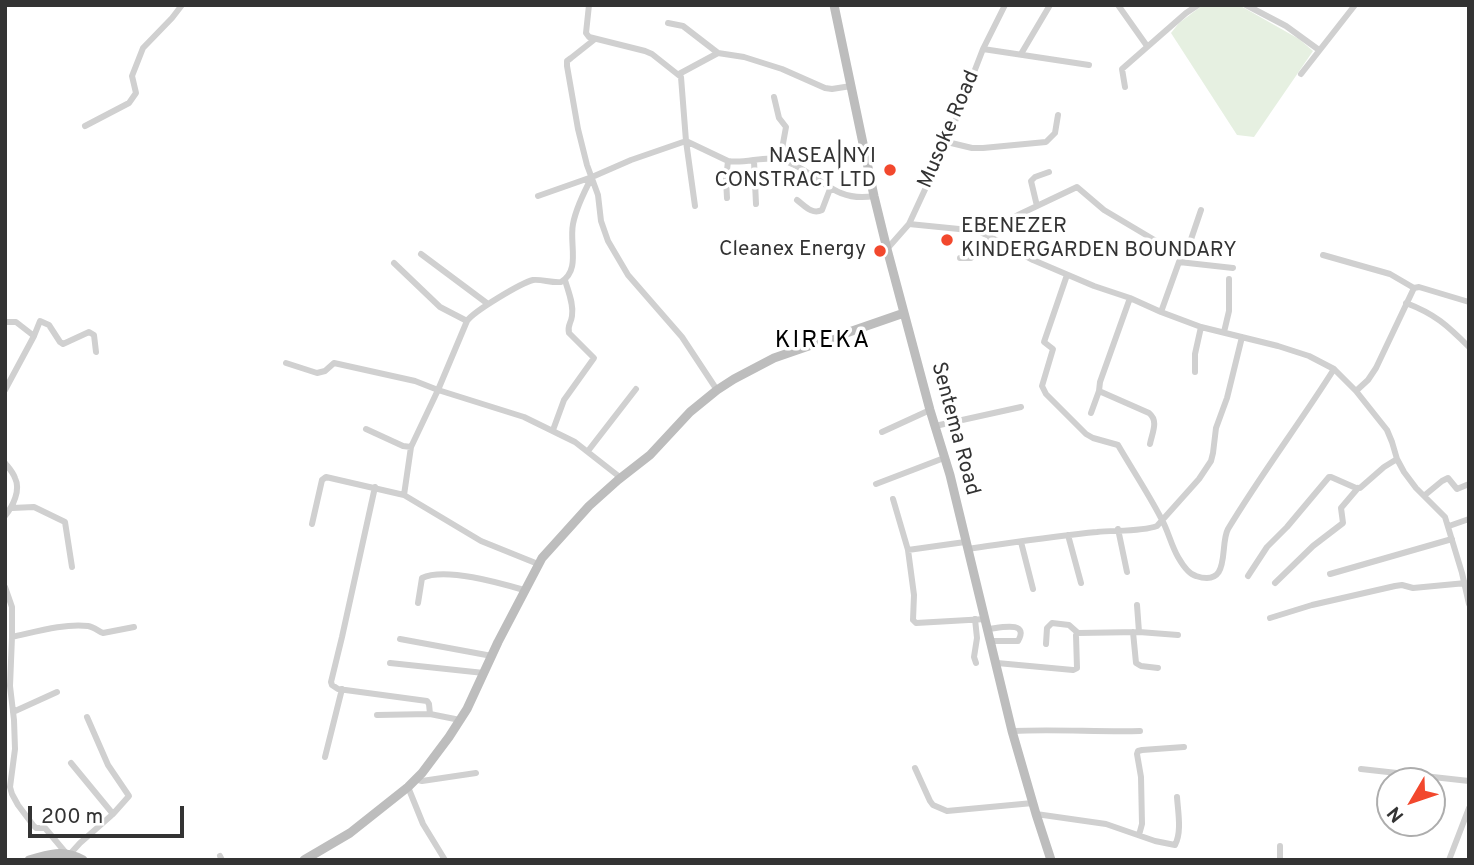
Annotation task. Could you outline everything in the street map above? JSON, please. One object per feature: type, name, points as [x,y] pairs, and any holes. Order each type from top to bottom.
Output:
[{"type":"street","points":[[85,126],[129,103],[136,93],[132,76],[143,48],[182,5]]},
{"type":"street","points":[[589,5],[586,33],[589,37],[645,51],[679,74],[682,80],[686,141],[695,206]]},
{"type":"street","name":"Sentema Road","points":[[834,5],[887,249],[986,619],[1012,730],[1050,859]]},
{"type":"street","name":"Musoke Road","points":[[887,249],[909,224],[947,142],[983,49],[1004,5]]},
{"type":"street","points":[[1021,54],[1049,5]]},
{"type":"street","points":[[1118,5],[1147,46]]},
{"type":"street","points":[[1125,87],[1122,69],[1198,5]]},
{"type":"street","points":[[1246,5],[1286,26],[1319,50]]},
{"type":"street","points":[[1301,74],[1355,5]]},
{"type":"street","points":[[668,23],[682,26],[718,53],[744,57],[782,69],[825,88],[851,86]]},
{"type":"street","points":[[595,39],[567,61],[567,66],[578,128],[598,195],[604,234],[628,275],[682,337],[718,390]]},
{"type":"street","points":[[983,49],[1088,65]]},
{"type":"street","points":[[679,74],[718,53]]},
{"type":"street","points":[[774,97],[779,118],[786,127],[780,160]]},
{"type":"street","points":[[947,142],[972,148],[1046,142],[1055,133],[1058,115]]},
{"type":"street","points":[[538,196],[592,177],[617,164],[686,141],[728,161],[780,160],[801,169],[830,189],[862,198],[874,196]]},
{"type":"street","points":[[727,198],[728,161]]},
{"type":"street","points":[[754,161],[757,204]]},
{"type":"street","points":[[1037,206],[1031,181],[1049,172]]},
{"type":"street","points":[[404,495],[411,447],[467,321],[474,312],[532,281],[555,283],[565,280],[573,263],[573,224],[592,177]]},
{"type":"street","points":[[960,258],[971,258],[988,235],[1010,219],[1077,187],[1094,203],[1181,260],[1233,268]]},
{"type":"street","points":[[797,200],[817,212],[822,210],[830,189]]},
{"type":"street","points":[[1161,312],[1201,210]]},
{"type":"street","points":[[909,224],[971,230],[988,235],[1033,260],[1161,312],[1201,327],[1309,356],[1334,369],[1356,391],[1389,435],[1397,459],[1416,488],[1446,517],[1467,583],[1469,604]]},
{"type":"street","points":[[421,254],[488,304]]},
{"type":"street","points":[[1323,255],[1390,274],[1414,288],[1419,287],[1469,302]]},
{"type":"street","points":[[394,263],[440,307],[467,321]]},
{"type":"street","points":[[1067,275],[1044,342],[1053,349],[1042,386],[1046,394],[1086,434],[1118,445],[1163,520],[1178,557],[1190,573],[1196,576],[1209,578],[1217,574],[1224,559],[1226,533],[1334,369]]},
{"type":"street","points":[[1224,332],[1229,311],[1229,279]]},
{"type":"street","points":[[553,430],[564,400],[594,358],[567,328],[572,310],[565,280]]},
{"type":"street","points":[[1356,391],[1376,368],[1414,288]]},
{"type":"street","points":[[1091,413],[1130,298]]},
{"type":"street","points":[[1406,303],[1427,311],[1447,325],[1469,347]]},
{"type":"street","points":[[304,860],[349,833],[411,783],[431,761],[460,720],[524,590],[545,554],[589,506],[650,455],[690,412],[744,373],[774,358],[904,313]]},
{"type":"street","points":[[5,390],[40,321],[50,325],[63,344],[89,332],[94,335],[96,352]]},
{"type":"street","points":[[5,322],[16,322],[34,336]]},
{"type":"street","points":[[1195,372],[1195,354],[1201,327]]},
{"type":"street","points":[[908,551],[1021,542],[1157,526],[1199,479],[1211,461],[1216,428],[1227,398],[1242,337]]},
{"type":"street","points":[[286,363],[317,373],[325,371],[334,363],[415,381],[524,417],[575,442],[621,478]]},
{"type":"street","points":[[588,451],[636,388]]},
{"type":"street","points":[[1099,391],[1153,416],[1155,422],[1150,444]]},
{"type":"street","points":[[934,426],[1021,407]]},
{"type":"street","points":[[882,432],[930,410]]},
{"type":"street","points":[[366,429],[411,447]]},
{"type":"street","points":[[876,484],[944,458]]},
{"type":"street","points":[[1275,583],[1313,546],[1343,523],[1341,508],[1358,488],[1397,459]]},
{"type":"street","points":[[5,463],[17,482],[12,508],[5,516]]},
{"type":"street","points":[[312,524],[322,480],[326,477],[404,495],[481,541],[538,564]]},
{"type":"street","points":[[1248,576],[1267,547],[1329,477],[1358,488]]},
{"type":"street","points":[[1425,495],[1448,478],[1457,489],[1469,484]]},
{"type":"street","points":[[375,487],[331,682],[334,687],[342,689],[427,701],[430,714]]},
{"type":"street","points":[[893,499],[908,551],[914,594],[913,620],[916,623],[986,619]]},
{"type":"street","points":[[12,508],[34,507],[62,520],[66,524],[72,567]]},
{"type":"street","points":[[1449,526],[1469,519]]},
{"type":"street","points":[[1118,529],[1127,572]]},
{"type":"street","points":[[1068,535],[1080,583]]},
{"type":"street","points":[[1330,574],[1452,539]]},
{"type":"street","points":[[1021,542],[1033,589]]},
{"type":"street","points":[[418,603],[422,578],[427,575],[466,577],[524,590]]},
{"type":"street","points":[[1270,618],[1312,605],[1395,586],[1413,588],[1467,583]]},
{"type":"street","points":[[5,587],[12,607],[7,686],[13,712],[15,747],[10,787],[33,825],[36,828],[45,828],[68,854]]},
{"type":"street","points":[[1137,605],[1136,663],[1158,668]]},
{"type":"street","points":[[975,620],[976,663]]},
{"type":"street","points":[[1046,644],[1047,628],[1052,623],[1069,625],[1078,633],[1136,632],[1178,635]]},
{"type":"street","points":[[12,637],[69,626],[89,626],[100,633],[134,627]]},
{"type":"street","points":[[988,629],[1013,626],[1021,631],[1018,641],[991,641]]},
{"type":"street","points":[[996,663],[1073,670],[1077,668],[1078,662],[1078,633]]},
{"type":"street","points":[[400,639],[492,656]]},
{"type":"street","points":[[390,663],[484,673]]},
{"type":"street","points":[[325,757],[342,689]]},
{"type":"street","points":[[13,712],[57,692]]},
{"type":"street","points":[[377,715],[430,714],[460,720]]},
{"type":"street","points":[[68,854],[129,796],[108,765],[86,717]]},
{"type":"street","points":[[1012,730],[1140,731]]},
{"type":"street","points":[[5,743],[15,747]]},
{"type":"street","points":[[1139,835],[1142,814],[1138,751],[1184,747]]},
{"type":"street","points":[[71,763],[113,814]]},
{"type":"street","points":[[915,768],[930,801],[947,811],[1033,803]]},
{"type":"street","points":[[1361,769],[1469,781]]},
{"type":"street","points":[[411,783],[476,773]]},
{"type":"street","points":[[411,783],[413,802],[428,834],[445,860]]},
{"type":"street","points":[[1036,814],[1106,824],[1175,845],[1179,835],[1177,797]]},
{"type":"street","points":[[1448,860],[1469,808]]},
{"type":"street","points":[[1280,846],[1280,860]]},
{"type":"street","points":[[29,860],[51,853],[68,854],[83,860]]},
{"type":"green space","points":[[1203,5],[1239,5],[1299,39],[1313,51],[1254,137],[1237,135],[1171,33],[1179,23]]},
{"type":"place","name":"NASEA|NYI CONSTRACT LTD","points":[[890,170]]},
{"type":"place","name":"EBENEZER KINDERGARDEN BOUNDARY","points":[[947,240]]},
{"type":"place","name":"Cleanex Energy","points":[[880,251]]},
{"type":"district","name":"KIREKA","points":[[823,342]]}]
